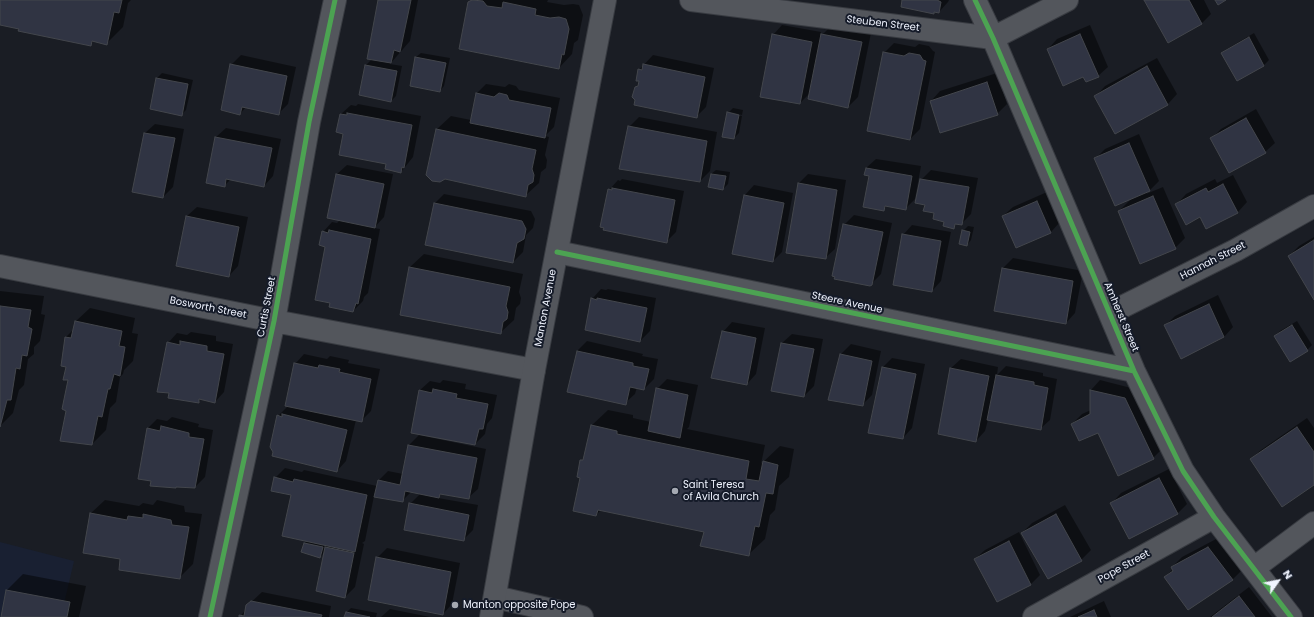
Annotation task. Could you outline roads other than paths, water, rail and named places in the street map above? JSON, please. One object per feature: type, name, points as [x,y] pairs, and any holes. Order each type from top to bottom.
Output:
[{"type":"street","name":"Curtis Street","points":[[210,617],[274,321],[309,122],[335,0]]},
{"type":"street","name":"Manton Avenue","points":[[493,607],[534,370],[605,0]]},
{"type":"street","name":"Steuben Street","points":[[691,0],[993,38]]},
{"type":"street","name":"Amherst Street","points":[[975,0],[993,38],[1134,372],[1183,471],[1214,517],[1291,617]]},
{"type":"street","points":[[993,38],[1066,0]]},
{"type":"street","name":"Hannah Street","points":[[1110,313],[1236,250],[1314,206]]},
{"type":"street","name":"Steere Avenue","points":[[557,252],[1134,372]]},
{"type":"street","name":"Bosworth Street","points":[[0,266],[274,321],[534,370]]},
{"type":"street","name":"Pope Street","points":[[1034,617],[1214,517]]},
{"type":"street","points":[[1254,568],[1314,523]]},
{"type":"street","points":[[493,607],[582,617]]},
{"type":"place","name":"Saint Teresa of Avila Church","points":[[675,491]]},
{"type":"place","name":"Manton opposite Pope","points":[[455,605]]}]
